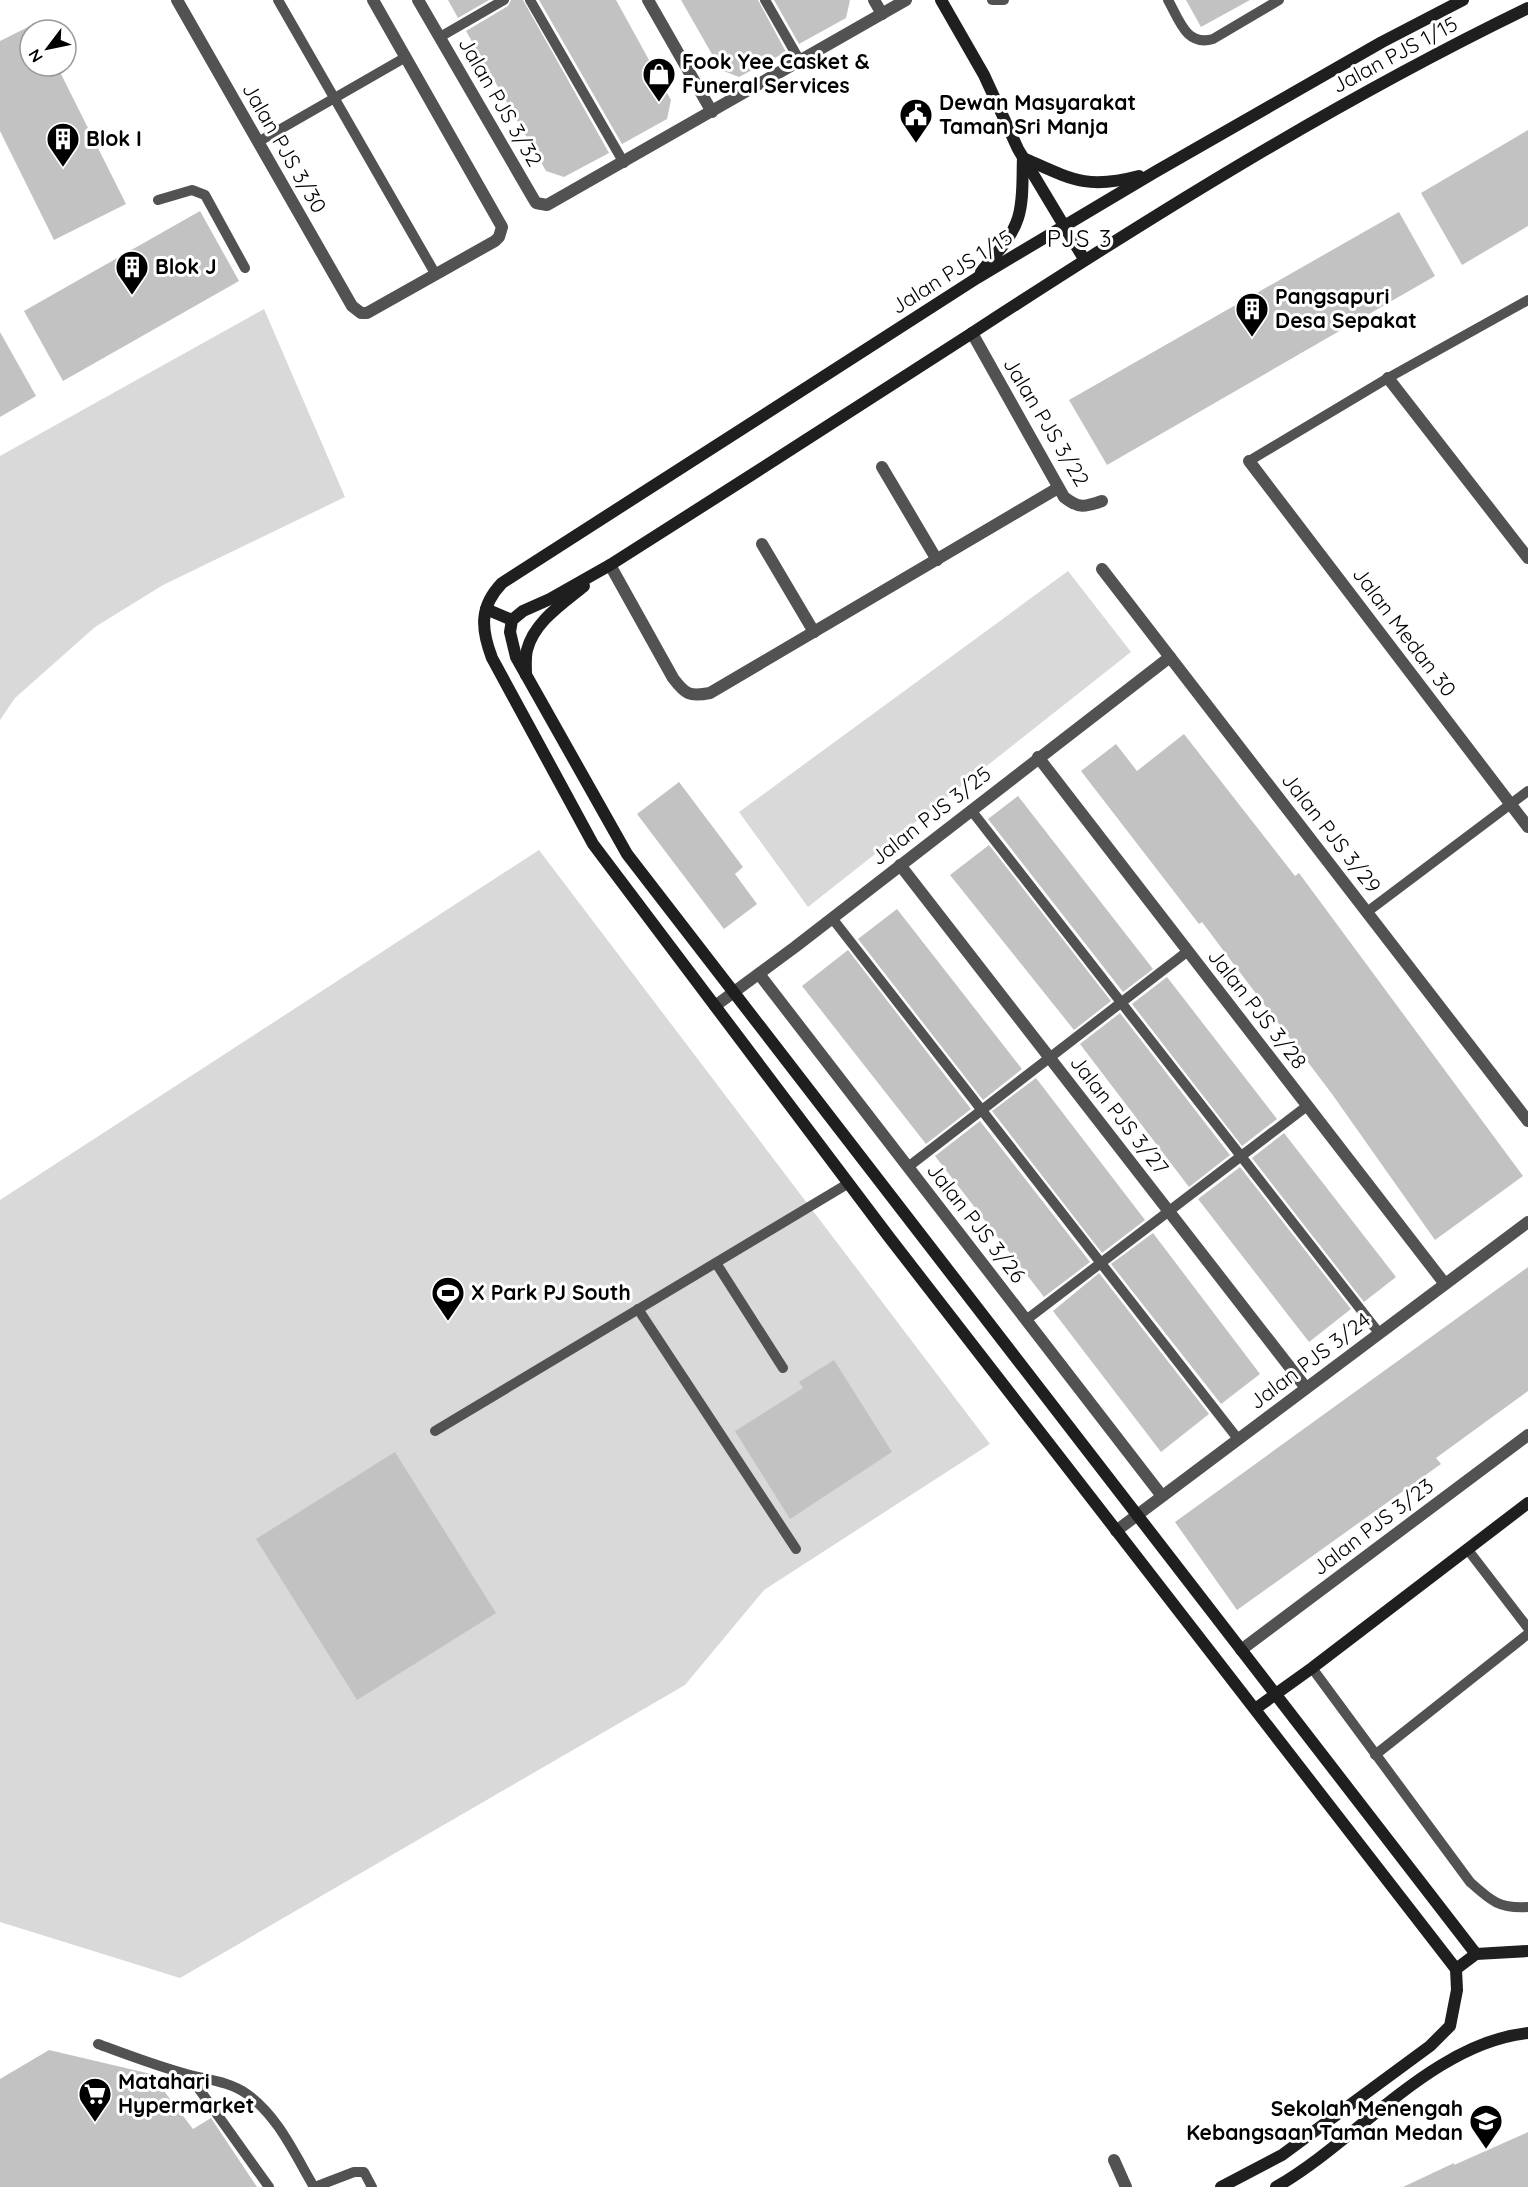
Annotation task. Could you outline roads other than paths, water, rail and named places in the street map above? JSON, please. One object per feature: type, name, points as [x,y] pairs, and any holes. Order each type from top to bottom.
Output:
[{"type":"main road","points":[[941,0],[984,75],[1023,158],[1084,259]]},
{"type":"main road","name":"Jalan PJS 1/15","points":[[486,609],[491,594],[502,583],[977,278],[1064,225],[1382,42],[1463,0]]},
{"type":"main road","name":"Jalan PJS 1/15","points":[[512,620],[523,611],[550,599],[610,565],[1084,259],[1348,101],[1528,8]]},
{"type":"main road","points":[[1023,158],[1086,183],[1113,183],[1155,172]]},
{"type":"main road","points":[[977,278],[1006,241],[1018,220],[1023,158]]},
{"type":"main road","points":[[526,676],[526,652],[533,634],[547,617],[610,565]]},
{"type":"main road","points":[[1221,2187],[1282,2155],[1333,2120],[1430,2046],[1450,2026],[1457,1990],[1456,1969],[849,1183],[593,844],[492,658],[484,636],[486,609],[512,620],[511,642],[516,657],[627,854],[1476,1954]]},
{"type":"main road","points":[[1255,1709],[1528,1503]]},
{"type":"main road","points":[[1456,1969],[1476,1954],[1528,1951]]},
{"type":"main road","points":[[1276,2187],[1297,2175],[1427,2073],[1492,2040],[1528,2033]]},
{"type":"street","name":"Jalan PJS 3/30","points":[[177,0],[352,306],[361,313],[372,312],[436,275]]},
{"type":"street","points":[[373,0],[502,227],[500,237],[436,275]]},
{"type":"street","name":"Jalan PJS 3/32","points":[[418,0],[533,198],[542,205],[558,201],[624,163]]},
{"type":"street","points":[[648,0],[712,112]]},
{"type":"street","points":[[874,0],[882,14]]},
{"type":"street","points":[[624,163],[906,0]]},
{"type":"street","name":"Jalan PJS 3/22","points":[[972,333],[1064,497],[1075,506],[1089,506],[1102,501]]},
{"type":"street","points":[[1388,378],[1528,558]]},
{"type":"street","name":"Jalan Medan 30","points":[[1249,461],[1528,827]]},
{"type":"street","points":[[882,467],[937,560]]},
{"type":"street","points":[[610,565],[673,678],[684,692],[698,696],[710,693],[1058,488]]},
{"type":"street","points":[[762,544],[814,632]]},
{"type":"street","name":"Jalan PJS 3/29","points":[[1102,569],[1528,1122]]},
{"type":"street","name":"Jalan PJS 3/25","points":[[715,1006],[1170,657]]},
{"type":"street","name":"Jalan PJS 3/28","points":[[1038,757],[1445,1284]]},
{"type":"street","name":"Jalan PJS 3/27","points":[[900,865],[1306,1388]]},
{"type":"street","name":"Jalan PJS 3/26","points":[[759,974],[1162,1496]]},
{"type":"street","name":"Jalan PJS 3/24","points":[[1116,1531],[1528,1222]]},
{"type":"street","name":"Jalan PJS 3/23","points":[[1241,1650],[1528,1435]]},
{"type":"street","points":[[1114,2160],[1126,2187]]},
{"type":"lane","points":[[278,0],[436,275]]},
{"type":"lane","points":[[440,37],[504,0]]},
{"type":"lane","points":[[530,0],[624,163]]},
{"type":"lane","points":[[765,0],[800,61]]},
{"type":"lane","points":[[992,0],[1004,0]]},
{"type":"lane","points":[[1168,0],[1191,37],[1198,41],[1206,41],[1219,35],[1279,0]]},
{"type":"lane","points":[[258,142],[406,57]]},
{"type":"lane","points":[[158,200],[192,190],[205,195],[245,268]]},
{"type":"lane","points":[[1249,461],[1388,378],[1528,300]]},
{"type":"lane","points":[[1367,912],[1528,791]]},
{"type":"lane","points":[[971,810],[1379,1333]]},
{"type":"lane","points":[[832,918],[1238,1439]]},
{"type":"lane","points":[[908,1167],[1188,951]]},
{"type":"lane","points":[[1026,1320],[1307,1106]]},
{"type":"lane","points":[[435,1431],[849,1183]]},
{"type":"lane","points":[[716,1263],[783,1368]]},
{"type":"lane","points":[[638,1310],[796,1549]]},
{"type":"lane","points":[[1468,1550],[1528,1628]]},
{"type":"lane","points":[[1375,1755],[1528,1634]]},
{"type":"lane","points":[[1312,1668],[1470,1882],[1492,1902],[1511,1908],[1528,1907]]},
{"type":"lane","points":[[98,2044],[189,2075],[226,2083],[246,2093],[259,2104],[287,2141],[314,2187],[354,2172],[364,2172],[372,2187]]},
{"type":"lane","points":[[189,2075],[269,2187]]},
{"type":"place","name":"Fook Yee Casket & Funeral Services","points":[[659,103]]},
{"type":"place","name":"Dewan Masyarakat Taman Sri Manja","points":[[916,144]]},
{"type":"place","name":"Blok I","points":[[63,168]]},
{"type":"place","name":"Blok J","points":[[132,296]]},
{"type":"place","name":"Pangsapuri Desa Sepakat","points":[[1252,338]]},
{"type":"place","name":"X Park PJ South","points":[[448,1322]]},
{"type":"place","name":"Matahari Hypermarket","points":[[95,2123]]},
{"type":"place","name":"Sekolah Menengah Kebangsaan Taman Medan","points":[[1486,2150]]},
{"type":"district","name":"PJS 3","points":[[1080,239]]}]
